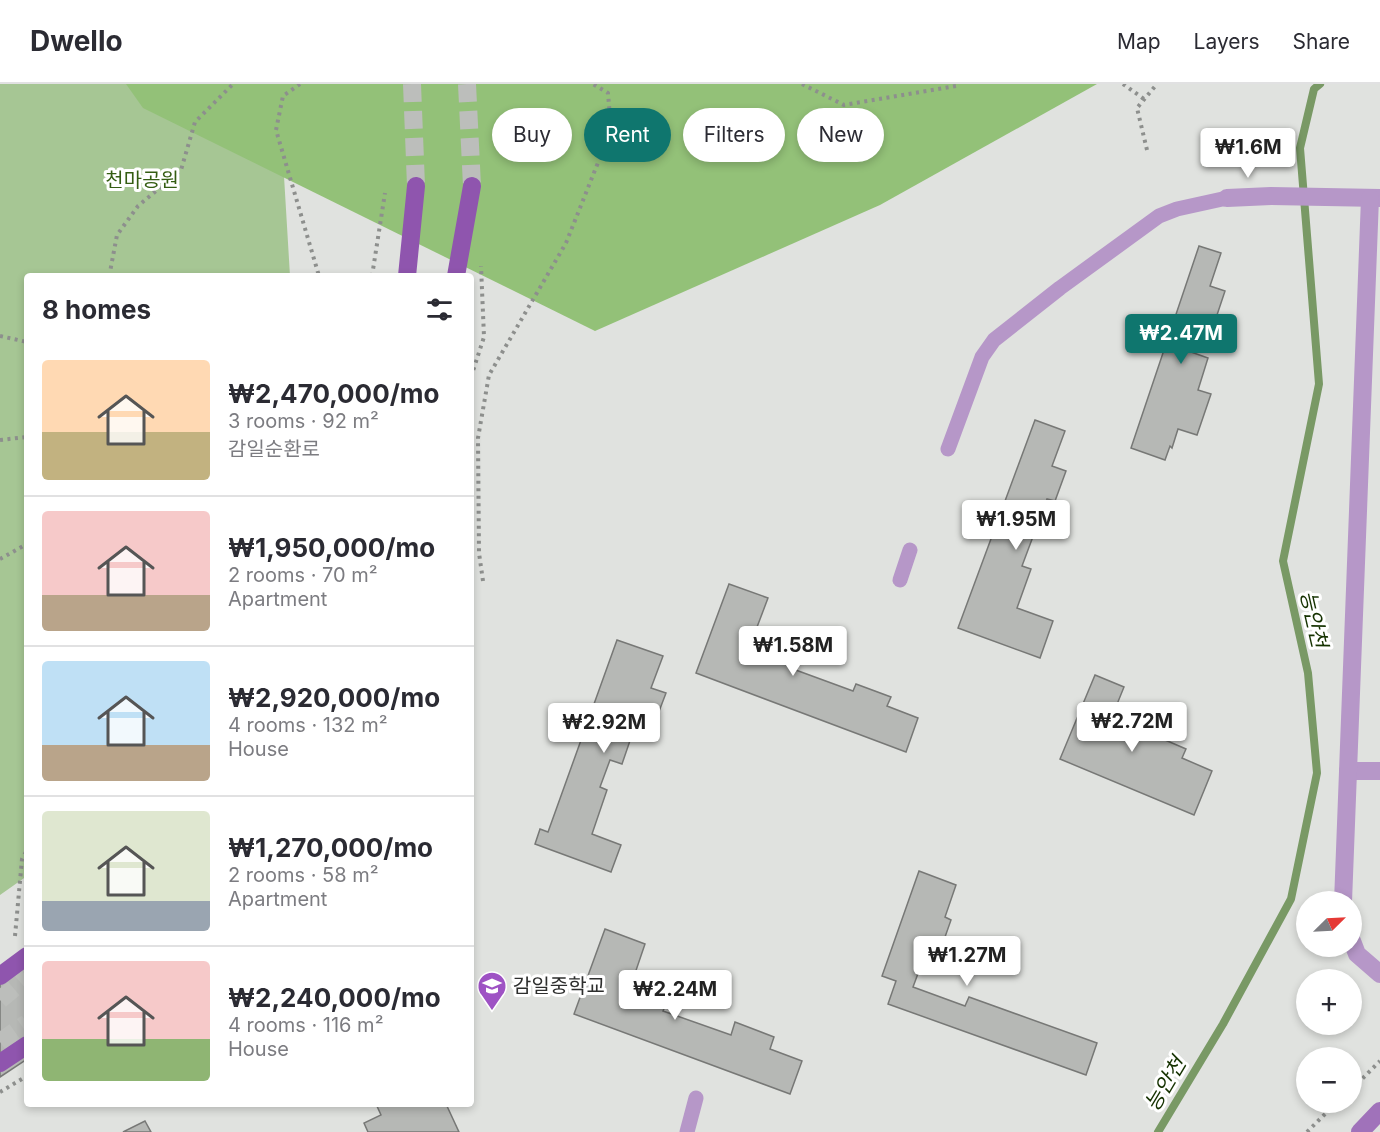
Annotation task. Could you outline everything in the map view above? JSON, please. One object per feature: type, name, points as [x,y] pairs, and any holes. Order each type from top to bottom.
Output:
[{"type":"main road","points":[[407,273],[416,186]]},
{"type":"main road","points":[[457,273],[472,186]]},
{"type":"main road","points":[[0,976],[24,958]]},
{"type":"main road","points":[[0,1063],[24,1047]]},
{"type":"main road","points":[[1360,1132],[1380,1111]]},
{"type":"street","points":[[1227,198],[1270,196],[1375,198],[1372,351],[1343,891]]},
{"type":"street","points":[[1348,771],[1380,771]]},
{"type":"street","points":[[1360,957],[1380,974]]},
{"type":"lane","points":[[948,449],[981,357],[994,340],[1060,288],[1159,216],[1227,198]]},
{"type":"lane","points":[[900,580],[910,550]]},
{"type":"lane","points":[[687,1132],[696,1098]]},
{"type":"path","points":[[110,273],[117,235],[138,206],[182,170],[195,123],[234,84]]},
{"type":"path","points":[[300,84],[283,96],[276,130],[318,273]]},
{"type":"path","points":[[483,581],[479,553],[478,438],[489,375],[566,243],[611,130],[608,93],[594,84]]},
{"type":"path","points":[[802,84],[844,105],[958,84]]},
{"type":"path","points":[[1123,84],[1145,99]]},
{"type":"path","points":[[1147,150],[1137,108],[1154,84]]},
{"type":"path","points":[[372,273],[385,193]]},
{"type":"path","points":[[474,367],[484,337],[481,259]]},
{"type":"path","points":[[0,336],[24,341]]},
{"type":"path","points":[[0,440],[24,437]]},
{"type":"path","points":[[0,559],[24,546]]},
{"type":"path","points":[[15,936],[24,856]]},
{"type":"path","points":[[1362,1079],[1380,1061]]},
{"type":"path","points":[[0,1092],[24,1078]]},
{"type":"path","points":[[1307,1132],[1326,1113]]},
{"type":"green space","name":"천마공원","points":[[0,84],[359,84],[282,143],[290,273],[24,273],[24,878],[0,895]]},
{"type":"green space","points":[[126,84],[1097,84],[880,205],[595,331],[143,108]]},
{"type":"building","points":[[1199,246],[1221,253],[1210,286],[1225,291],[1214,324],[1202,319],[1191,352],[1208,358],[1198,390],[1211,394],[1197,435],[1178,429],[1172,448],[1170,446],[1165,460],[1131,448]]},
{"type":"building","points":[[1035,420],[1065,431],[1052,466],[1066,471],[1055,501],[1047,499],[1022,566],[1031,569],[1017,608],[1053,621],[1040,658],[958,628]]},
{"type":"building","points":[[729,584],[768,598],[754,635],[759,639],[758,644],[797,658],[793,669],[853,691],[856,684],[891,697],[887,706],[918,718],[906,752],[696,673]]},
{"type":"building","points":[[617,640],[663,656],[651,688],[666,693],[650,735],[634,729],[622,764],[610,760],[600,787],[607,790],[592,834],[621,845],[611,872],[535,844],[540,829],[548,832]]},
{"type":"building","points":[[1095,675],[1124,687],[1111,719],[1135,729],[1132,736],[1139,739],[1142,730],[1186,749],[1182,758],[1212,771],[1194,815],[1060,759]]},
{"type":"building","points":[[919,871],[956,885],[945,917],[951,920],[938,957],[926,952],[913,987],[965,1006],[969,997],[1097,1043],[1086,1075],[888,1004],[896,981],[882,976]]},
{"type":"building","points":[[605,929],[645,944],[630,988],[667,1002],[663,1011],[731,1035],[735,1022],[774,1037],[770,1049],[802,1061],[790,1094],[574,1014]]},
{"type":"building","points":[[24,950],[24,1061],[0,1077],[0,968]]},
{"type":"building","points":[[377,1107],[447,1107],[459,1132],[368,1132],[364,1123],[381,1115]]},
{"type":"building","points":[[145,1121],[151,1132],[123,1132]]},
{"type":"waterway","name":"능안천","points":[[1158,1132],[1223,1024],[1291,899],[1317,773],[1308,673],[1283,561],[1319,384],[1300,148],[1314,89],[1320,84]]},
{"type":"tunnel","points":[[412,84],[416,186]]},
{"type":"tunnel","points":[[467,84],[472,186]]},
{"type":"tunnel","points":[[0,1000],[24,980]]},
{"type":"tunnel","points":[[0,1042],[24,1025]]},
{"type":"place","name":"감일중학교","points":[[492,1012]]}]
